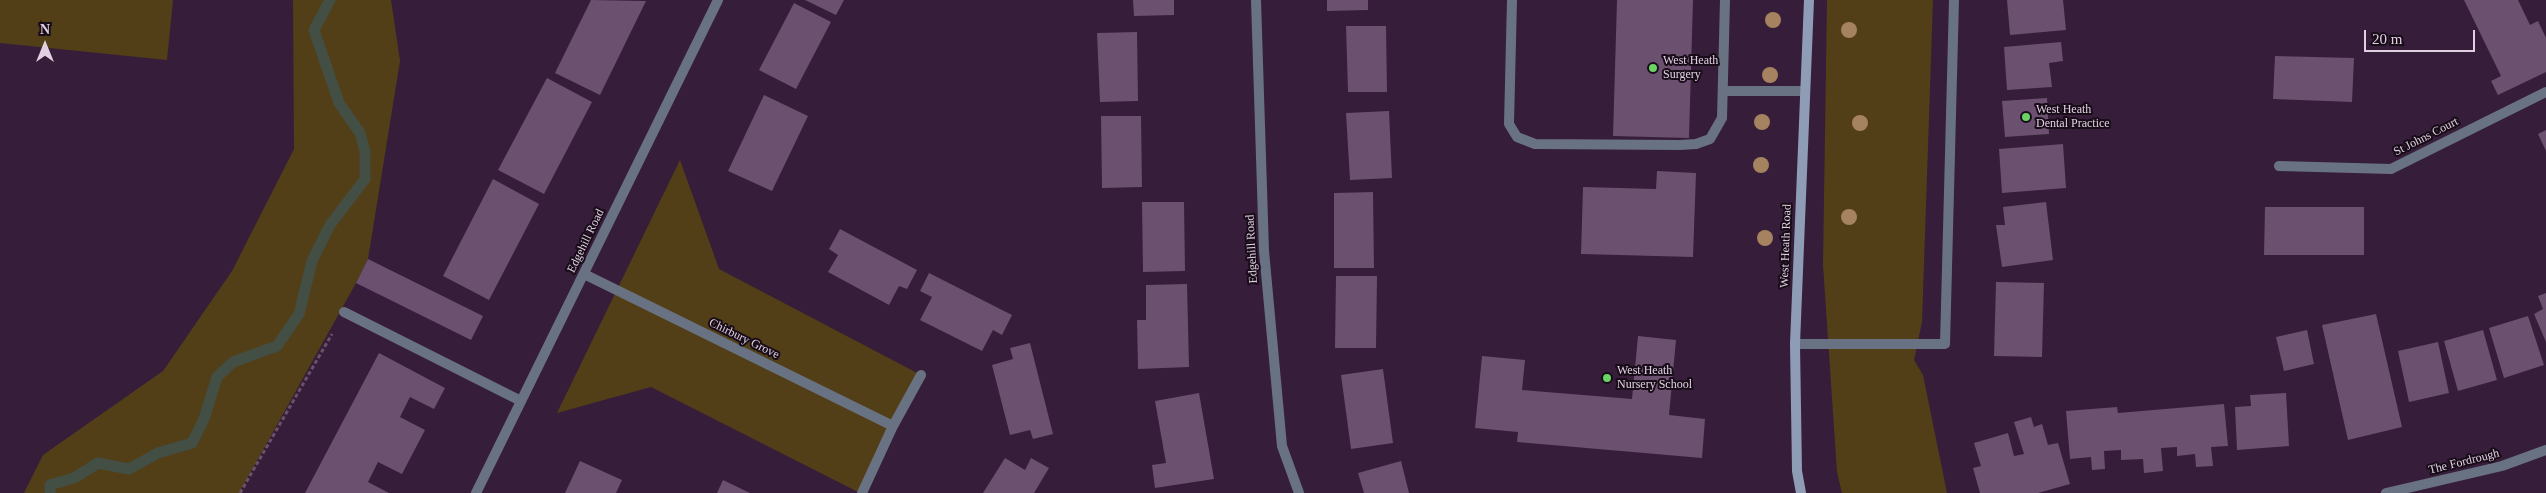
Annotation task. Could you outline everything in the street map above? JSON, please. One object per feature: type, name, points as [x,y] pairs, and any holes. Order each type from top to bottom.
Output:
[{"type":"street","name":"Edgehill Road","points":[[476,493],[718,0]]},
{"type":"street","name":"Edgehill Road","points":[[1256,0],[1264,251],[1282,446],[1299,493]]},
{"type":"street","points":[[1512,0],[1509,124],[1517,137],[1536,144],[1696,144],[1710,139],[1722,118],[1725,0]]},
{"type":"street","name":"West Heath Road","points":[[1800,493],[1795,344],[1809,0]]},
{"type":"street","points":[[1795,344],[1945,344],[1954,0]]},
{"type":"street","points":[[1723,91],[1805,91]]},
{"type":"street","name":"St Johns Court","points":[[2279,166],[2391,169],[2546,92]]},
{"type":"street","name":"Chirbury Grove","points":[[584,274],[893,426]]},
{"type":"street","points":[[344,312],[521,401]]},
{"type":"street","points":[[862,493],[893,426],[921,375]]},
{"type":"street","name":"The Fordrough","points":[[2386,493],[2502,466],[2546,450]]},
{"type":"path","points":[[240,493],[344,312]]},
{"type":"shaded area","points":[[0,0],[173,0],[167,60],[0,43]]},
{"type":"shaded area","points":[[293,0],[391,0],[400,61],[368,259],[356,283],[239,493],[24,493],[43,455],[163,371],[232,271],[294,149]]},
{"type":"shaded area","points":[[1827,0],[1933,0],[1922,322],[1914,360],[1923,375],[1947,493],[1842,493],[1837,472],[1823,265]]},
{"type":"shaded area","points":[[680,160],[719,269],[921,375],[860,493],[651,387],[557,413]]},
{"type":"building","points":[[591,0],[646,1],[600,95],[555,73]]},
{"type":"building","points":[[805,0],[844,0],[836,15]]},
{"type":"building","points":[[1133,0],[1174,0],[1174,15],[1134,16]]},
{"type":"building","points":[[1327,0],[1368,0],[1368,10],[1327,11]]},
{"type":"building","name":"West Heath Surgery","points":[[1617,0],[1693,0],[1689,138],[1613,136]]},
{"type":"building","points":[[2007,0],[2063,0],[2066,30],[2010,35]]},
{"type":"building","points":[[2464,0],[2518,0],[2530,25],[2538,21],[2546,38],[2546,72],[2498,95],[2491,81],[2501,76]]},
{"type":"building","points":[[794,3],[831,22],[796,89],[759,70]]},
{"type":"building","points":[[1346,26],[1386,26],[1387,92],[1348,92]]},
{"type":"building","points":[[1137,32],[1138,101],[1100,102],[1097,33]]},
{"type":"building","points":[[2061,42],[2063,61],[2049,63],[2052,87],[2007,90],[2004,47]]},
{"type":"building","points":[[2275,56],[2354,58],[2352,102],[2273,99]]},
{"type":"building","points":[[547,78],[592,102],[544,194],[498,170]]},
{"type":"building","points":[[764,95],[808,116],[772,191],[728,171]]},
{"type":"building","name":"West Heath Dental Practice","points":[[2047,98],[2049,134],[2005,137],[2002,101]]},
{"type":"building","points":[[1389,111],[1392,178],[1350,180],[1346,113]]},
{"type":"building","points":[[1101,116],[1141,116],[1142,187],[1102,188]]},
{"type":"building","points":[[2546,130],[2546,151],[2538,134]]},
{"type":"building","points":[[2063,144],[2066,188],[2002,193],[1999,149]]},
{"type":"building","points":[[1657,171],[1696,173],[1693,257],[1581,254],[1583,187],[1656,189]]},
{"type":"building","points":[[493,179],[539,204],[489,300],[443,276]]},
{"type":"building","points":[[1373,192],[1374,268],[1334,268],[1334,193]]},
{"type":"building","points":[[1142,202],[1184,202],[1185,271],[1143,272]]},
{"type":"building","points":[[2046,202],[2053,260],[2002,267],[1996,225],[2005,225],[2003,207]]},
{"type":"building","points":[[2265,207],[2364,207],[2364,255],[2264,255]]},
{"type":"building","points":[[840,229],[917,270],[907,289],[899,286],[889,305],[828,272],[838,255],[829,249]]},
{"type":"building","points":[[368,259],[483,316],[471,340],[356,283]]},
{"type":"building","points":[[929,273],[1012,315],[1002,335],[993,330],[982,351],[920,320],[932,297],[920,291]]},
{"type":"building","points":[[1336,276],[1377,276],[1376,348],[1335,348]]},
{"type":"building","points":[[1996,282],[2044,283],[2042,357],[1994,356]]},
{"type":"building","points":[[1187,284],[1189,367],[1138,369],[1137,320],[1146,320],[1146,285]]},
{"type":"building","points":[[2546,293],[2546,342],[2534,314],[2543,309],[2538,296]]},
{"type":"building","points":[[2376,314],[2402,427],[2348,440],[2322,325]]},
{"type":"building","points":[[2528,316],[2544,365],[2504,378],[2489,328]]},
{"type":"building","points":[[2307,330],[2314,364],[2284,371],[2276,337]]},
{"type":"building","points":[[2483,330],[2497,380],[2458,391],[2444,341]]},
{"type":"building","points":[[1638,336],[1676,340],[1669,415],[1705,419],[1702,458],[1517,442],[1518,432],[1475,428],[1482,356],[1525,360],[1522,390],[1632,399]]},
{"type":"building","points":[[2438,342],[2449,393],[2409,402],[2398,351]]},
{"type":"building","points":[[1030,343],[1053,434],[1033,439],[1030,430],[1010,435],[992,365],[1013,359],[1010,348]]},
{"type":"building","points":[[379,353],[445,388],[434,409],[410,397],[400,417],[425,430],[402,474],[378,462],[368,482],[389,493],[305,493]]},
{"type":"building","points":[[1383,369],[1393,443],[1351,449],[1341,375]]},
{"type":"building","points":[[1199,393],[1214,479],[1155,488],[1152,465],[1166,463],[1155,401]]},
{"type":"building","points":[[2286,393],[2289,446],[2237,450],[2235,407],[2251,406],[2250,395]]},
{"type":"building","points":[[2224,404],[2228,446],[2211,447],[2213,466],[2196,467],[2195,454],[2177,456],[2177,447],[2161,448],[2163,471],[2144,473],[2143,459],[2121,460],[2121,450],[2104,451],[2105,469],[2092,470],[2091,457],[2070,459],[2066,411],[2117,407],[2118,413]]},
{"type":"building","points":[[2031,417],[2034,427],[2042,424],[2048,445],[2058,443],[2070,484],[2038,493],[1980,493],[1973,468],[1981,466],[1974,443],[2008,433],[2014,456],[2024,454],[2014,422]]},
{"type":"building","points":[[1005,458],[1025,470],[1031,458],[1049,468],[1034,493],[983,493]]},
{"type":"building","points":[[580,461],[622,480],[616,493],[565,493]]},
{"type":"building","points":[[1401,461],[1409,493],[1364,493],[1358,473]]},
{"type":"building","points":[[723,480],[750,493],[717,493]]},
{"type":"waterway","points":[[50,493],[50,485],[74,478],[98,463],[129,469],[158,453],[192,443],[204,419],[217,377],[233,362],[277,346],[299,314],[312,261],[330,225],[365,179],[365,151],[360,133],[339,103],[314,30],[330,0]]},
{"type":"place","name":"West Heath Surgery","points":[[1653,68]]},
{"type":"place","name":"West Heath Dental Practice","points":[[2026,117]]},
{"type":"place","name":"West Heath Nursery School","points":[[1607,378]]}]
